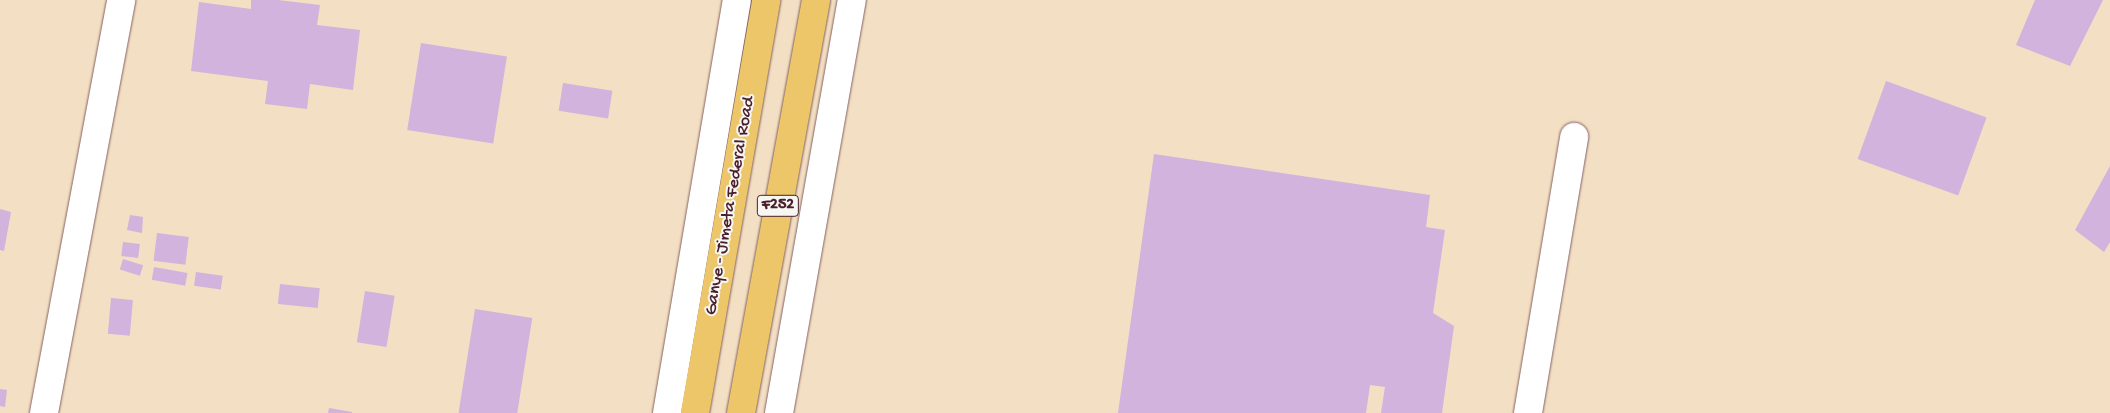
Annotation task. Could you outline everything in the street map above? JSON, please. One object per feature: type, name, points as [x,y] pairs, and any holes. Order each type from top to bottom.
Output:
[{"type":"main road","name":"Ganye - Jimeta Federal Road","points":[[695,413],[766,0]]},
{"type":"main road","name":"F252","points":[[741,413],[816,0]]},
{"type":"street","points":[[44,413],[121,0]]},
{"type":"street","points":[[667,413],[738,0]]},
{"type":"street","points":[[779,413],[852,0]]},
{"type":"street","points":[[1528,413],[1574,137]]},
{"type":"building","points":[[251,0],[278,0],[320,5],[317,25],[360,30],[353,90],[310,84],[307,109],[265,104],[268,81],[191,71],[199,2],[251,9]]},
{"type":"building","points":[[2035,0],[2103,0],[2070,66],[2016,45]]},
{"type":"building","points":[[421,43],[507,57],[493,144],[407,130]]},
{"type":"building","points":[[1886,81],[1987,118],[1958,196],[1858,159]]},
{"type":"building","points":[[563,83],[612,91],[608,118],[559,111]]},
{"type":"building","points":[[1154,154],[1430,195],[1426,227],[1445,230],[1433,313],[1454,326],[1442,413],[1381,413],[1385,387],[1370,385],[1366,413],[1118,413]]},
{"type":"building","points":[[2110,166],[2110,242],[2104,252],[2075,230]]},
{"type":"building","points":[[0,209],[11,212],[4,251],[0,250]]},
{"type":"building","points":[[130,215],[143,217],[142,233],[127,230]]},
{"type":"building","points":[[157,233],[189,237],[185,265],[154,261]]},
{"type":"building","points":[[123,242],[140,244],[138,258],[121,256]]},
{"type":"building","points":[[123,259],[143,265],[140,276],[120,270]]},
{"type":"building","points":[[154,267],[187,273],[185,286],[152,280]]},
{"type":"building","points":[[196,272],[223,276],[221,290],[194,286]]},
{"type":"building","points":[[280,284],[320,288],[318,308],[278,304]]},
{"type":"building","points":[[365,291],[395,296],[386,347],[357,342]]},
{"type":"building","points":[[111,298],[133,300],[130,336],[108,334]]},
{"type":"building","points":[[475,309],[532,318],[517,413],[459,413]]},
{"type":"building","points":[[0,389],[7,390],[5,407],[0,406]]},
{"type":"building","points":[[329,408],[352,412],[352,413],[328,413]]}]
